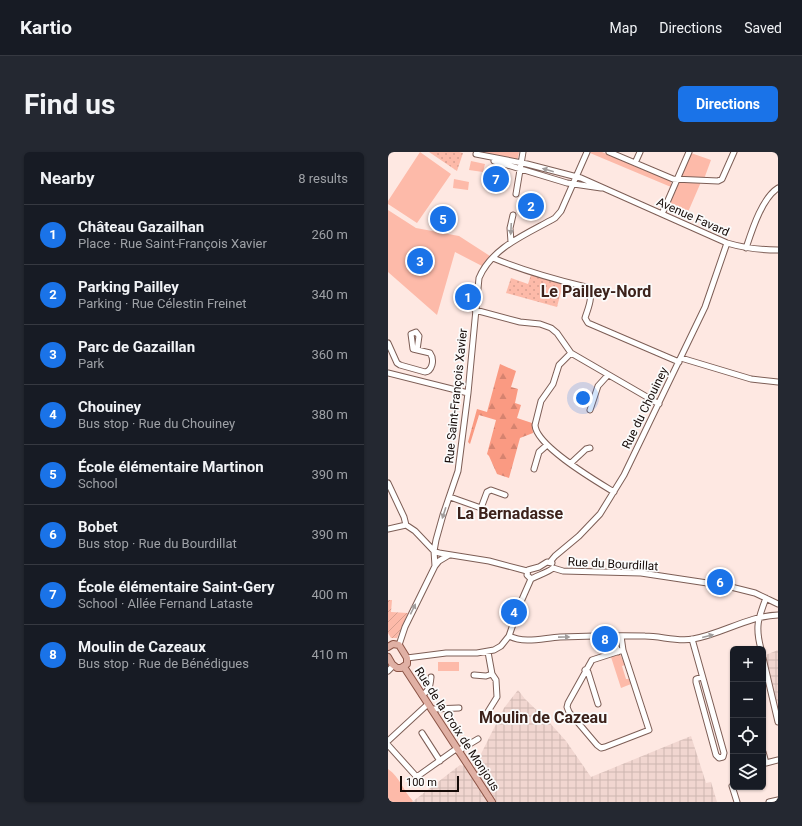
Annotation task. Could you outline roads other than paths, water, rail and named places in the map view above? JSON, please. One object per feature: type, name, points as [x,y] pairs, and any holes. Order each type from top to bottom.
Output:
[{"type":"main road","points":[[388,657],[397,668],[404,667],[407,664],[407,658],[392,644]]},
{"type":"main road","name":"Rue de la Croix de Monjous","points":[[404,667],[492,802]]},
{"type":"street","points":[[470,152],[476,154]]},
{"type":"street","points":[[516,194],[523,152]]},
{"type":"street","name":"Rue Saint-François Xavier","points":[[435,566],[434,550],[460,460],[479,278],[484,268],[503,248],[555,218],[561,211],[587,152]]},
{"type":"street","points":[[609,152],[673,179],[720,180],[734,152]]},
{"type":"street","points":[[635,163],[640,152]]},
{"type":"street","points":[[662,214],[688,152]]},
{"type":"street","name":"Avenue Favard","points":[[476,154],[521,163],[595,183],[727,243],[746,248],[778,250]]},
{"type":"street","name":"Avenue Favard","points":[[476,154],[520,170],[573,185],[604,188]]},
{"type":"street","points":[[746,248],[763,206],[769,196],[778,188]]},
{"type":"street","points":[[511,242],[510,228],[513,215]]},
{"type":"street","name":"Rue du Chouiney","points":[[550,562],[592,524],[606,506],[614,492],[659,404],[705,308],[727,243]]},
{"type":"street","points":[[493,258],[510,266],[540,276],[586,287],[590,290],[591,294],[585,318],[588,323],[680,360],[751,379],[778,382]]},
{"type":"street","points":[[475,310],[520,322],[547,325],[557,333],[571,353],[659,404]]},
{"type":"street","points":[[388,343],[398,363],[412,369],[428,372],[431,368],[432,356],[430,353],[416,350]]},
{"type":"street","points":[[571,353],[559,365],[553,384],[543,398],[535,429],[547,445],[614,492]]},
{"type":"street","points":[[408,378],[412,369]]},
{"type":"street","points":[[388,373],[468,393]]},
{"type":"street","points":[[590,410],[598,386],[608,375]]},
{"type":"street","points":[[534,469],[539,452],[547,445]]},
{"type":"street","points":[[572,463],[586,449],[590,448]]},
{"type":"street","points":[[388,483],[404,517],[406,525],[415,531],[439,553],[489,561],[527,571],[547,562],[550,562],[553,566],[551,571],[531,579],[520,604],[510,636],[501,646],[488,652],[472,654],[434,654],[407,658]]},
{"type":"street","points":[[450,497],[481,508],[487,492],[491,490],[505,496]]},
{"type":"street","points":[[388,529],[406,525]]},
{"type":"street","name":"Rue Saint-François Xavier","points":[[392,644],[405,627],[435,566],[449,554]]},
{"type":"street","name":"Rue du Bourdillat","points":[[553,568],[563,571],[641,573],[738,588],[755,593],[778,604]]},
{"type":"street","points":[[527,571],[528,577],[531,579]]},
{"type":"street","points":[[760,646],[757,629],[758,618],[766,598]]},
{"type":"street","points":[[510,636],[520,641],[561,637],[643,635],[674,640],[692,639],[716,633],[758,618],[778,615]]},
{"type":"street","points":[[612,636],[621,651],[649,730],[601,748],[569,712],[567,707],[590,662],[594,659],[621,651]]},
{"type":"street","points":[[621,636],[621,651]]},
{"type":"street","points":[[692,639],[724,753],[723,757],[719,758],[716,755],[696,682],[696,679],[702,677]]},
{"type":"street","points":[[484,718],[497,697],[496,680],[492,674],[488,652]]},
{"type":"street","points":[[388,672],[394,666]]},
{"type":"street","points":[[585,670],[588,672],[598,704]]},
{"type":"street","points":[[474,675],[486,676],[492,674]]},
{"type":"street","points":[[422,695],[428,691],[431,677]]},
{"type":"street","points":[[766,681],[778,722]]},
{"type":"street","points":[[388,741],[428,704]]},
{"type":"street","points":[[432,710],[459,708]]},
{"type":"street","points":[[422,733],[440,761]]},
{"type":"street","points":[[388,745],[416,776],[421,776],[440,761],[478,739]]},
{"type":"street","points":[[763,754],[766,766],[778,760]]},
{"type":"street","points":[[733,790],[736,802]]},
{"type":"street","points":[[769,802],[778,800]]},
{"type":"place","name":"École élémentaire Saint-Gery","points":[[496,179]]},
{"type":"place","name":"Parking Pailley","points":[[531,206]]},
{"type":"place","name":"École élémentaire Martinon","points":[[443,219]]},
{"type":"place","name":"Parc de Gazaillan","points":[[420,261]]},
{"type":"place","name":"Château Gazailhan","points":[[468,297]]},
{"type":"place","name":"Bobet","points":[[720,582]]},
{"type":"place","name":"Chouiney","points":[[514,612]]},
{"type":"place","name":"Moulin de Cazeaux","points":[[605,639]]},
{"type":"district","name":"Le Pailley-Nord","points":[[596,291]]},
{"type":"district","name":"La Bernadasse","points":[[510,513]]},
{"type":"district","name":"Moulin de Cazeau","points":[[543,717]]}]
